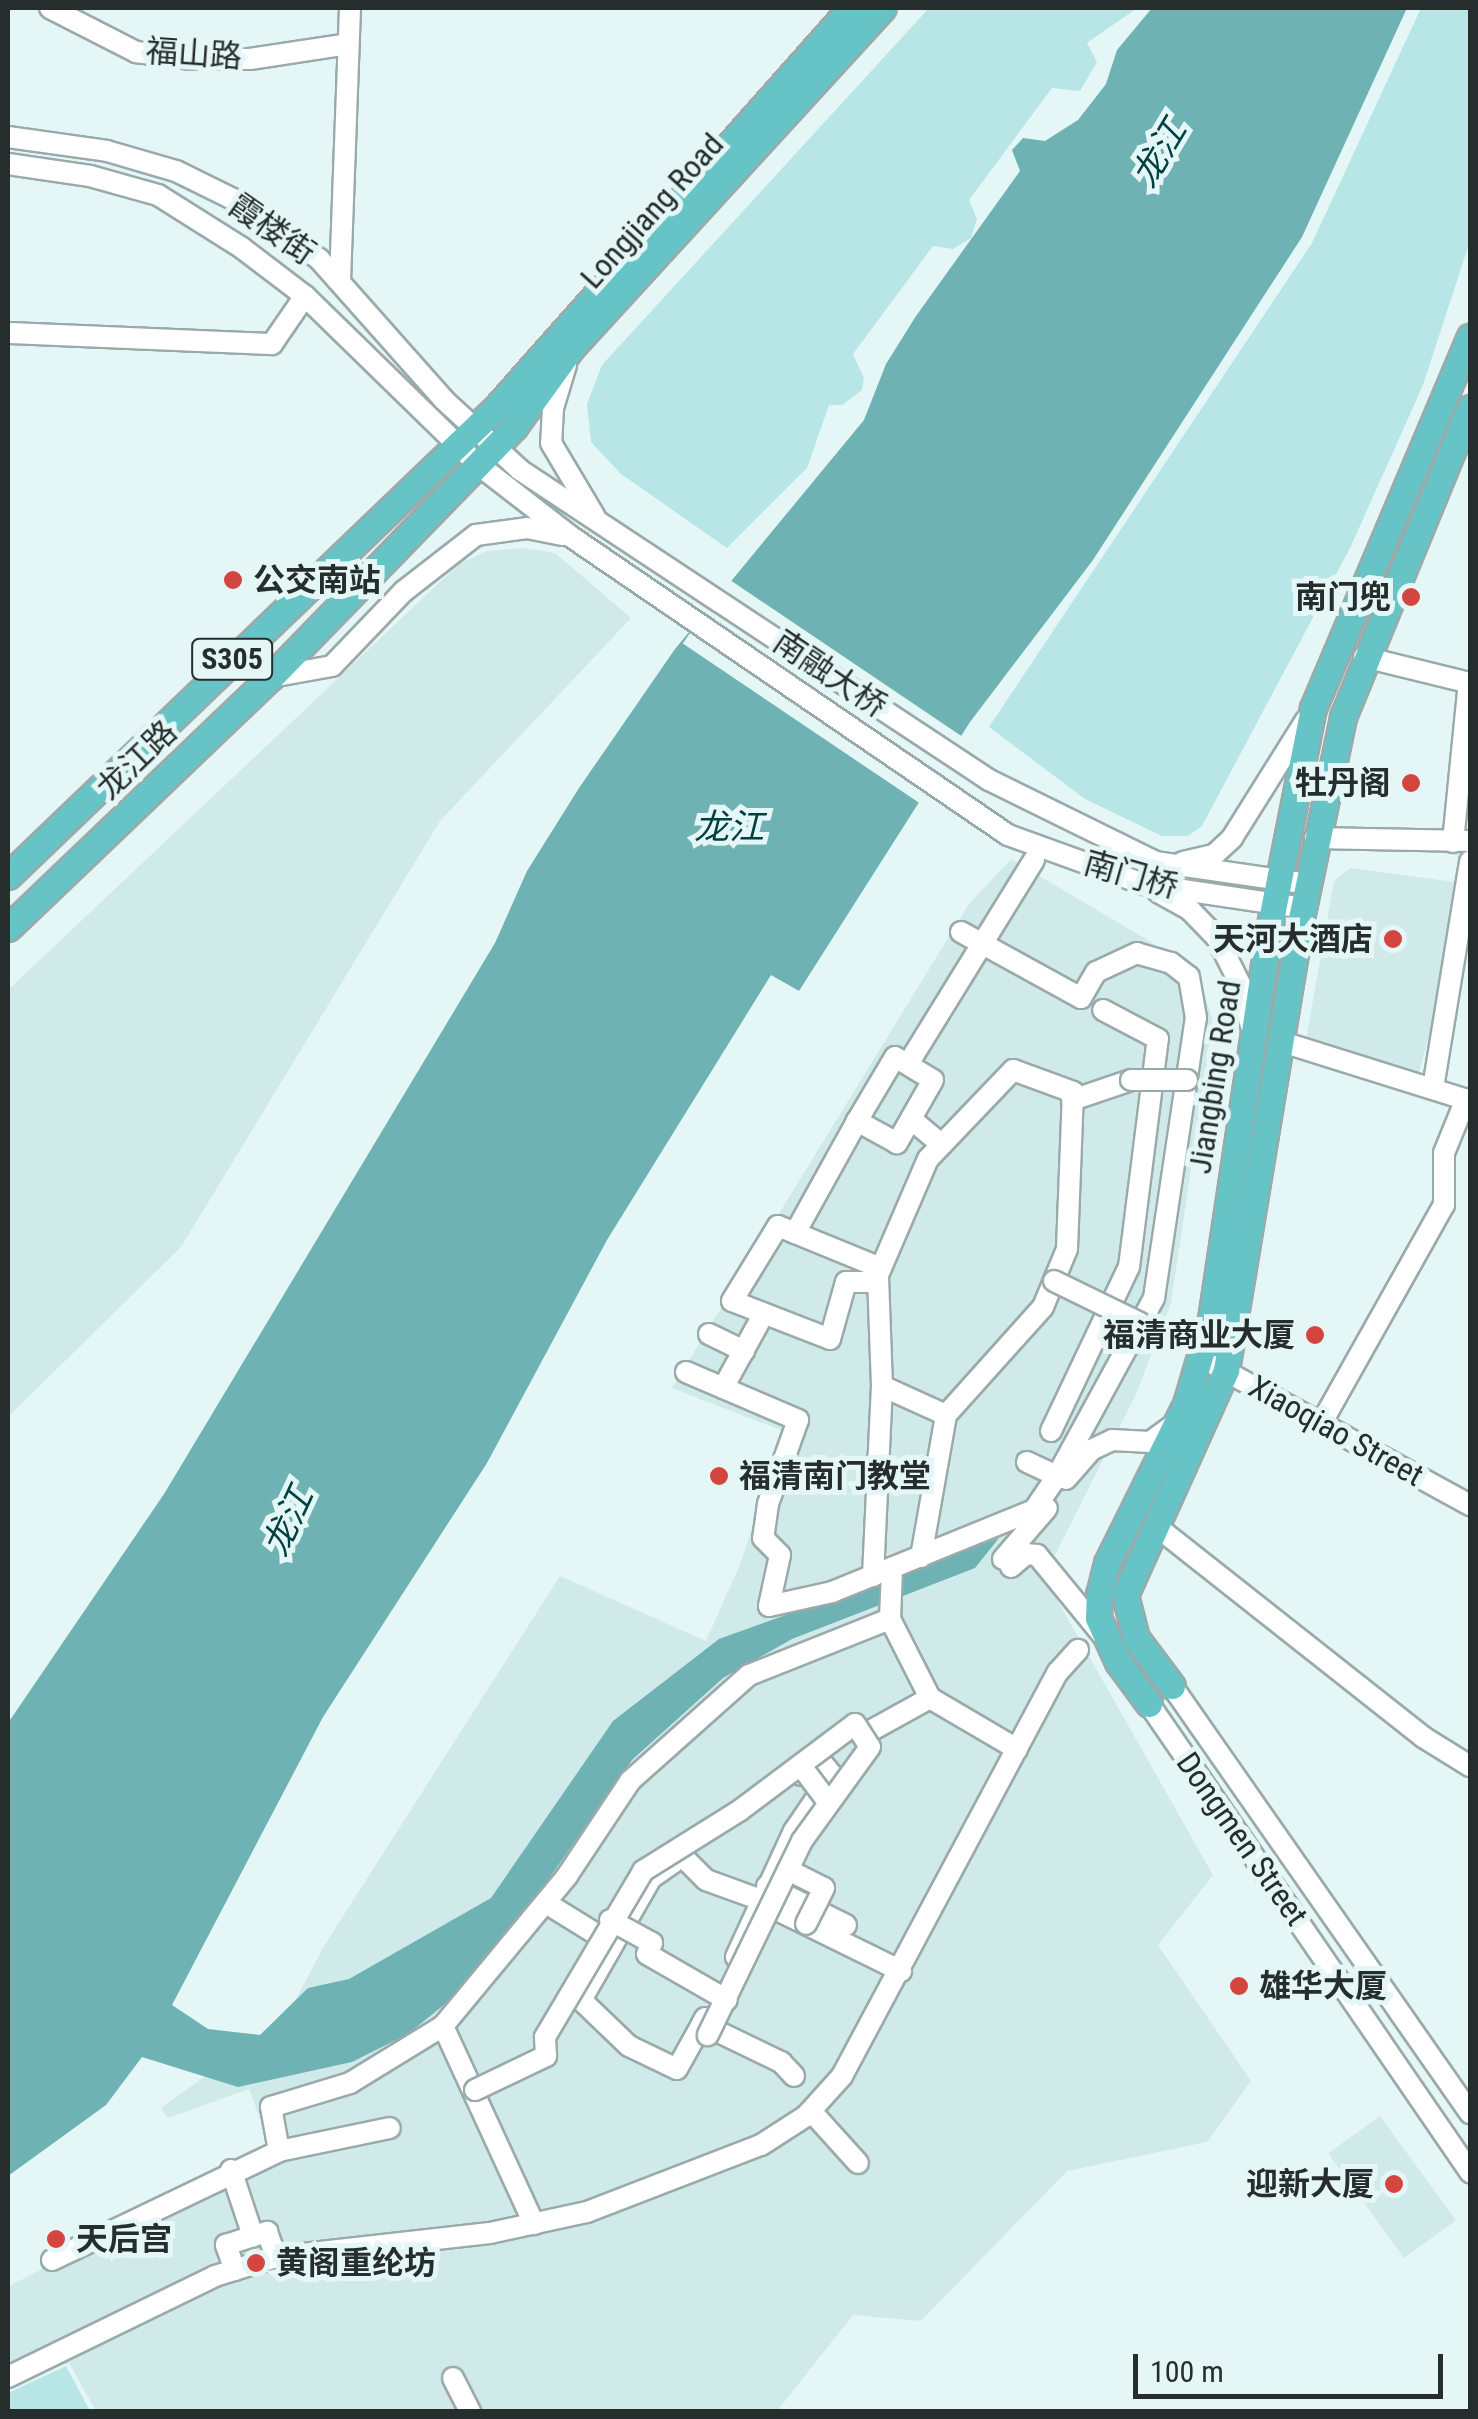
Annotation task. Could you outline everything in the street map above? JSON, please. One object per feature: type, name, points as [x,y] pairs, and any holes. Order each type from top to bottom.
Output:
[{"type":"main road","name":"Longjiang Road","points":[[465,435],[850,8]]},
{"type":"main road","name":"Longjiang Road","points":[[484,456],[572,347],[883,8]]},
{"type":"main road","name":"Jiangbing Road","points":[[1172,1686],[1126,1615],[1125,1595],[1226,1370],[1267,1040],[1276,892],[1313,708],[1470,337]]},
{"type":"main road","name":"Jiangbing Road","points":[[1149,1704],[1111,1646],[1098,1618],[1107,1563],[1177,1423],[1201,1358],[1267,1040],[1306,896],[1342,717],[1470,408]]},
{"type":"main road","name":"龙江路","points":[[8,876],[465,435]]},
{"type":"main road","name":"龙江路","points":[[8,928],[271,677],[484,456]]},
{"type":"street","name":"福山路","points":[[50,8],[136,52],[190,59],[250,59],[348,44]]},
{"type":"street","points":[[340,281],[350,8]]},
{"type":"street","name":"霞楼街","points":[[8,137],[107,151],[176,171],[233,198],[319,258],[465,435]]},
{"type":"street","name":"霞楼街","points":[[8,164],[90,176],[158,195],[306,296],[465,435]]},
{"type":"street","points":[[8,333],[272,344],[306,296]]},
{"type":"street","points":[[572,347],[553,408],[552,442],[598,523]]},
{"type":"street","points":[[465,435],[570,536]]},
{"type":"street","points":[[484,456],[598,523]]},
{"type":"street","name":"南融大桥","points":[[598,523],[672,568],[989,780]]},
{"type":"street","points":[[271,677],[332,666],[404,590],[476,535],[528,528],[570,536]]},
{"type":"street","name":"南融大桥","points":[[570,536],[652,597],[969,809]]},
{"type":"street","points":[[1315,838],[1462,842],[1470,683],[1364,657]]},
{"type":"street","points":[[1156,862],[1200,861],[1232,838],[1313,708]]},
{"type":"street","name":"南门桥","points":[[989,780],[1156,862],[1276,892]]},
{"type":"street","name":"南门桥","points":[[969,809],[1008,834],[1143,884],[1306,896]]},
{"type":"street","points":[[908,1064],[1034,860]]},
{"type":"street","points":[[1433,1088],[1470,862]]},
{"type":"street","points":[[1143,884],[1190,910],[1216,938],[1267,1040],[1468,1100],[1444,1153],[1444,1205],[1322,1422]]},
{"type":"street","points":[[686,1372],[798,1420],[768,1504],[763,1538],[780,1554],[770,1606],[883,1572],[1034,1510],[1056,1476],[1154,1298],[1196,1018],[1189,977],[1171,962],[1138,952],[1096,972],[1082,998],[961,932]]},
{"type":"street","points":[[1051,1431],[1129,1267],[1156,1058],[1158,1039],[1103,1010]]},
{"type":"street","points":[[795,1234],[857,1121],[894,1056],[932,1080],[898,1142],[857,1121]]},
{"type":"street","points":[[921,1557],[946,1415],[1043,1307],[1067,1249],[1072,1092],[1013,1070],[928,1159],[879,1275],[883,1572],[890,1619],[930,1698],[1017,1749]]},
{"type":"street","points":[[1072,1100],[1132,1080],[1187,1080]]},
{"type":"street","points":[[911,1119],[942,1145]]},
{"type":"street","points":[[778,1226],[879,1275],[846,1282],[830,1339],[732,1301],[778,1226]]},
{"type":"street","points":[[1054,1281],[1140,1322]]},
{"type":"street","points":[[724,1388],[764,1313]]},
{"type":"street","points":[[709,1334],[744,1350]]},
{"type":"street","name":"Xiaoqiao Street","points":[[1201,1358],[1470,1505]]},
{"type":"street","points":[[882,1386],[946,1415]]},
{"type":"street","points":[[1111,1646],[1037,1555],[1026,1554],[1007,1563],[1091,1450],[1112,1440],[1150,1442],[1177,1423]]},
{"type":"street","points":[[1027,1462],[1056,1476]]},
{"type":"street","points":[[1156,1526],[1423,1737],[1470,1766]]},
{"type":"street","points":[[279,2150],[271,2106],[350,2082],[443,2026],[546,1903],[630,1781],[748,1675],[890,1619]]},
{"type":"street","points":[[8,2377],[234,2270],[276,2257],[534,2224],[631,2198],[761,2145],[814,2108],[842,2076],[1058,1672],[1078,1650]]},
{"type":"street","name":"Dongmen Street","points":[[1172,1686],[1470,2113]]},
{"type":"street","points":[[863,1734],[930,1698]]},
{"type":"street","name":"Dongmen Street","points":[[1149,1704],[1470,2172]]},
{"type":"street","points":[[476,2090],[546,2056],[545,2037],[610,1920],[642,1872],[800,1766],[855,1724],[870,1747],[828,1802],[788,1870],[766,1898],[727,2000],[676,2069],[630,2046],[581,2000],[650,1878],[744,1820],[820,1759],[832,1775],[766,1898],[705,2029]]},
{"type":"street","points":[[800,1766],[828,1802]]},
{"type":"street","points":[[682,1856],[706,1880],[842,1927],[901,1971]]},
{"type":"street","points":[[788,1870],[824,1888],[806,1924]]},
{"type":"street","points":[[766,1898],[806,1924],[842,1927]]},
{"type":"street","points":[[546,1903],[612,1944]]},
{"type":"street","points":[[610,1920],[652,1943],[647,1954],[727,2000]]},
{"type":"street","points":[[443,2026],[476,2090],[534,2224]]},
{"type":"street","points":[[705,2029],[787,2082],[794,2076],[858,2164]]},
{"type":"street","points":[[52,2260],[279,2150],[390,2128]]},
{"type":"street","points":[[231,2170],[254,2236]]},
{"type":"street","points":[[234,2270],[226,2246],[254,2236],[267,2232],[276,2257]]},
{"type":"street","points":[[453,2378],[470,2412]]},
{"type":"shaded area","points":[[929,8],[1137,8],[1087,43],[1097,62],[1080,91],[1052,88],[969,200],[977,219],[971,238],[953,249],[933,246],[853,354],[864,378],[862,390],[842,405],[829,405],[807,468],[727,548],[621,474],[591,442],[587,404],[602,365]]},
{"type":"shaded area","points":[[1421,8],[1470,8],[1470,241],[1423,385],[1351,546],[1202,826],[1188,836],[1162,836],[1085,799],[989,727],[1312,243]]},
{"type":"shaded area","points":[[523,548],[555,553],[631,618],[440,821],[181,1247],[8,1417],[8,990],[459,564],[487,551]]},
{"type":"shaded area","points":[[1011,859],[1198,970],[1213,1022],[1171,1303],[1136,1394],[1044,1577],[1213,1875],[1158,1945],[1251,2081],[1207,2142],[1067,2171],[921,2321],[853,2315],[777,2411],[96,2411],[69,2363],[9,2382],[8,2287],[271,2148],[249,2089],[168,2118],[161,2108],[286,2018],[324,1946],[560,1576],[706,1641],[741,1562],[783,1431],[672,1388],[969,904]]},
{"type":"shaded area","points":[[1350,868],[1470,884],[1418,1076],[1306,1040],[1334,881]]},
{"type":"shaded area","points":[[1380,2116],[1456,2220],[1404,2258],[1328,2154]]},
{"type":"shaded area","points":[[66,2366],[90,2411],[8,2411],[8,2393]]},
{"type":"water","name":"龙江","points":[[1152,8],[1407,8],[1302,237],[1093,560],[970,722],[799,991],[771,975],[607,1240],[487,1463],[323,1717],[172,2005],[208,2029],[260,2035],[308,1988],[349,1979],[491,1898],[613,1721],[719,1639],[999,1538],[975,1568],[792,1639],[723,1678],[632,1760],[522,1917],[450,2000],[408,2034],[352,2062],[238,2087],[142,2057],[106,2105],[8,2176],[8,1723],[164,1494],[495,943],[527,871],[579,788],[675,649],[864,420],[886,364],[916,316],[1020,171],[1012,150],[1023,138],[1045,141],[1078,120],[1106,84],[1117,50]]},
{"type":"pier","points":[[727,578],[966,739],[922,805],[683,643]]},
{"type":"place","name":"公交南站","points":[[233,580]]},
{"type":"place","name":"南门兜","points":[[1411,597]]},
{"type":"place","name":"牡丹阁","points":[[1411,783]]},
{"type":"place","name":"天河大酒店","points":[[1393,939]]},
{"type":"place","name":"福清商业大厦","points":[[1315,1335]]},
{"type":"place","name":"福清南门教堂","points":[[719,1476]]},
{"type":"place","name":"雄华大厦","points":[[1239,1986]]},
{"type":"place","name":"迎新大厦","points":[[1394,2184]]},
{"type":"place","name":"天后宫","points":[[56,2239]]},
{"type":"place","name":"黄阁重纶坊","points":[[256,2263]]}]
